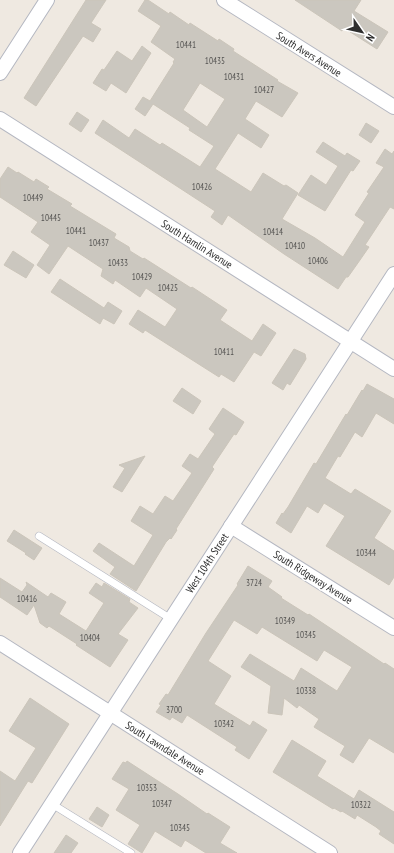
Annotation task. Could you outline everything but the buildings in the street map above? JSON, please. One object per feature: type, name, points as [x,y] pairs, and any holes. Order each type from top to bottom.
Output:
[{"type":"street","points":[[0,73],[47,0]]},
{"type":"street","name":"South Avers Avenue","points":[[224,0],[394,108]]},
{"type":"street","name":"South Hamlin Avenue","points":[[0,120],[394,369]]},
{"type":"street","name":"West 104th Street","points":[[20,853],[394,274]]},
{"type":"street","name":"South Ridgeway Avenue","points":[[231,526],[394,628]]},
{"type":"street","name":"South Lawndale Avenue","points":[[0,643],[330,853]]},
{"type":"lane","points":[[39,536],[171,619]]},
{"type":"lane","points":[[52,804],[131,853]]}]
